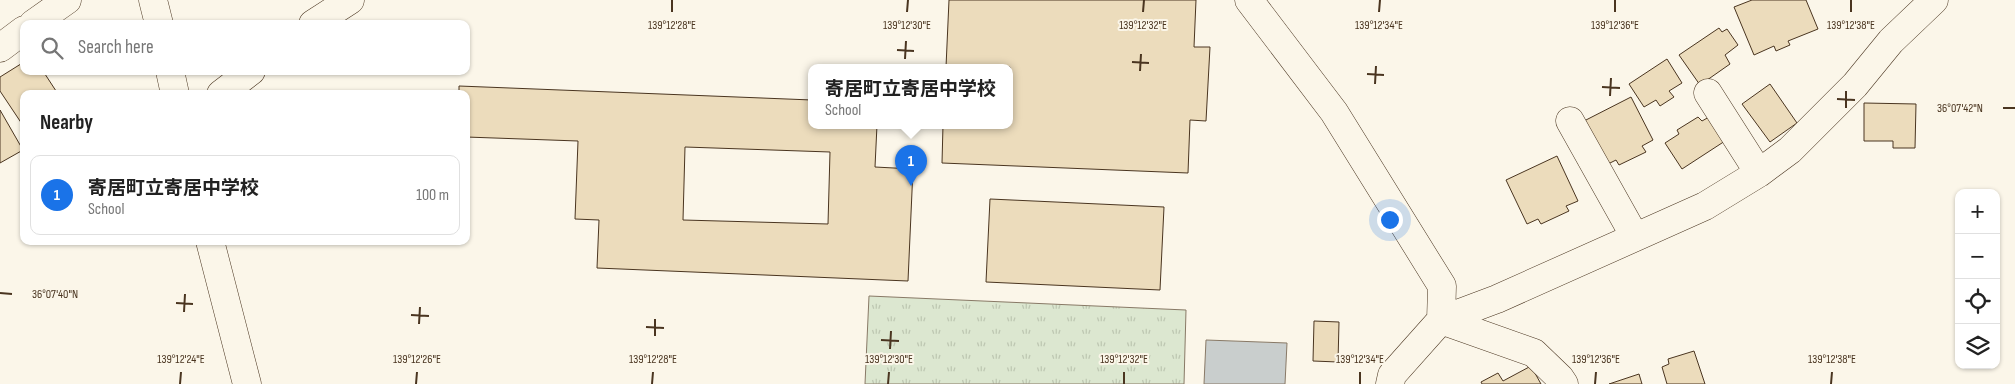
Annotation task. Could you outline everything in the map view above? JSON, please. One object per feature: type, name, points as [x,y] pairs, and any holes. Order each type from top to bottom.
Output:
[{"type":"street","points":[[39,20],[67,0]]},
{"type":"street","points":[[153,0],[157,20]]},
{"type":"street","points":[[319,20],[350,0]]},
{"type":"street","points":[[1249,0],[1334,112],[1442,286],[1441,320]]},
{"type":"street","points":[[1390,384],[1392,375],[1441,320],[1498,299],[1705,206],[1759,172],[1790,150],[1855,85],[1891,41],[1934,0]]},
{"type":"street","points":[[0,48],[20,33]]},
{"type":"street","points":[[171,75],[174,90]]},
{"type":"street","points":[[226,90],[246,75]]},
{"type":"street","points":[[1708,94],[1759,172]]},
{"type":"street","points":[[1570,121],[1635,237]]},
{"type":"street","points":[[211,245],[247,384]]},
{"type":"street","points":[[1441,320],[1534,353],[1564,384]]},
{"type":"green space","points":[[869,296],[1186,310],[1184,384],[865,384]]},
{"type":"shaded area","points":[[1206,340],[1287,343],[1285,384],[1204,384]]},
{"type":"building","points":[[949,0],[1196,0],[1194,47],[1210,47],[1206,121],[1190,120],[1188,173],[942,163],[943,129],[1013,129],[1013,64],[946,64]]},
{"type":"building","points":[[1752,0],[1806,0],[1818,29],[1788,41],[1790,45],[1776,51],[1774,46],[1754,55],[1734,7]]},
{"type":"building","points":[[1719,28],[1722,32],[1727,29],[1738,45],[1725,55],[1730,64],[1700,85],[1679,55]]},
{"type":"building","points":[[1667,59],[1682,83],[1669,91],[1674,97],[1660,106],[1656,100],[1644,107],[1629,84]]},
{"type":"building","points":[[20,64],[20,75],[46,75],[55,90],[20,90],[20,121],[0,91],[0,77]]},
{"type":"building","points":[[1770,84],[1797,123],[1770,142],[1742,104]]},
{"type":"building","points":[[459,86],[808,100],[808,129],[877,129],[875,167],[913,169],[908,281],[597,268],[599,220],[575,219],[578,141],[470,137],[470,90],[459,90]],"holes":[[[685,147],[830,152],[828,224],[683,220]]]},
{"type":"building","points":[[1631,97],[1653,140],[1642,146],[1646,152],[1619,165],[1616,160],[1606,165],[1584,121]]},
{"type":"building","points":[[1864,103],[1916,104],[1915,148],[1893,148],[1893,141],[1864,141]]},
{"type":"building","points":[[0,110],[20,145],[20,152],[0,163]]},
{"type":"building","points":[[1698,117],[1702,121],[1709,117],[1725,141],[1682,169],[1665,143],[1679,134],[1677,130]]},
{"type":"building","points":[[1557,156],[1578,201],[1566,206],[1569,211],[1541,224],[1538,219],[1527,224],[1506,180]]},
{"type":"building","points":[[990,199],[1164,207],[1160,290],[986,282]]},
{"type":"building","points":[[1314,321],[1339,322],[1338,362],[1313,361]]},
{"type":"building","points":[[1694,351],[1705,384],[1667,384],[1662,367],[1669,364],[1668,359]]},
{"type":"building","points":[[1531,366],[1541,384],[1482,384],[1481,382],[1498,373],[1503,381]]},
{"type":"building","points":[[1639,374],[1642,384],[1609,384]]},
{"type":"place","name":"寄居町立寄居中学校","points":[[911,186]]}]
